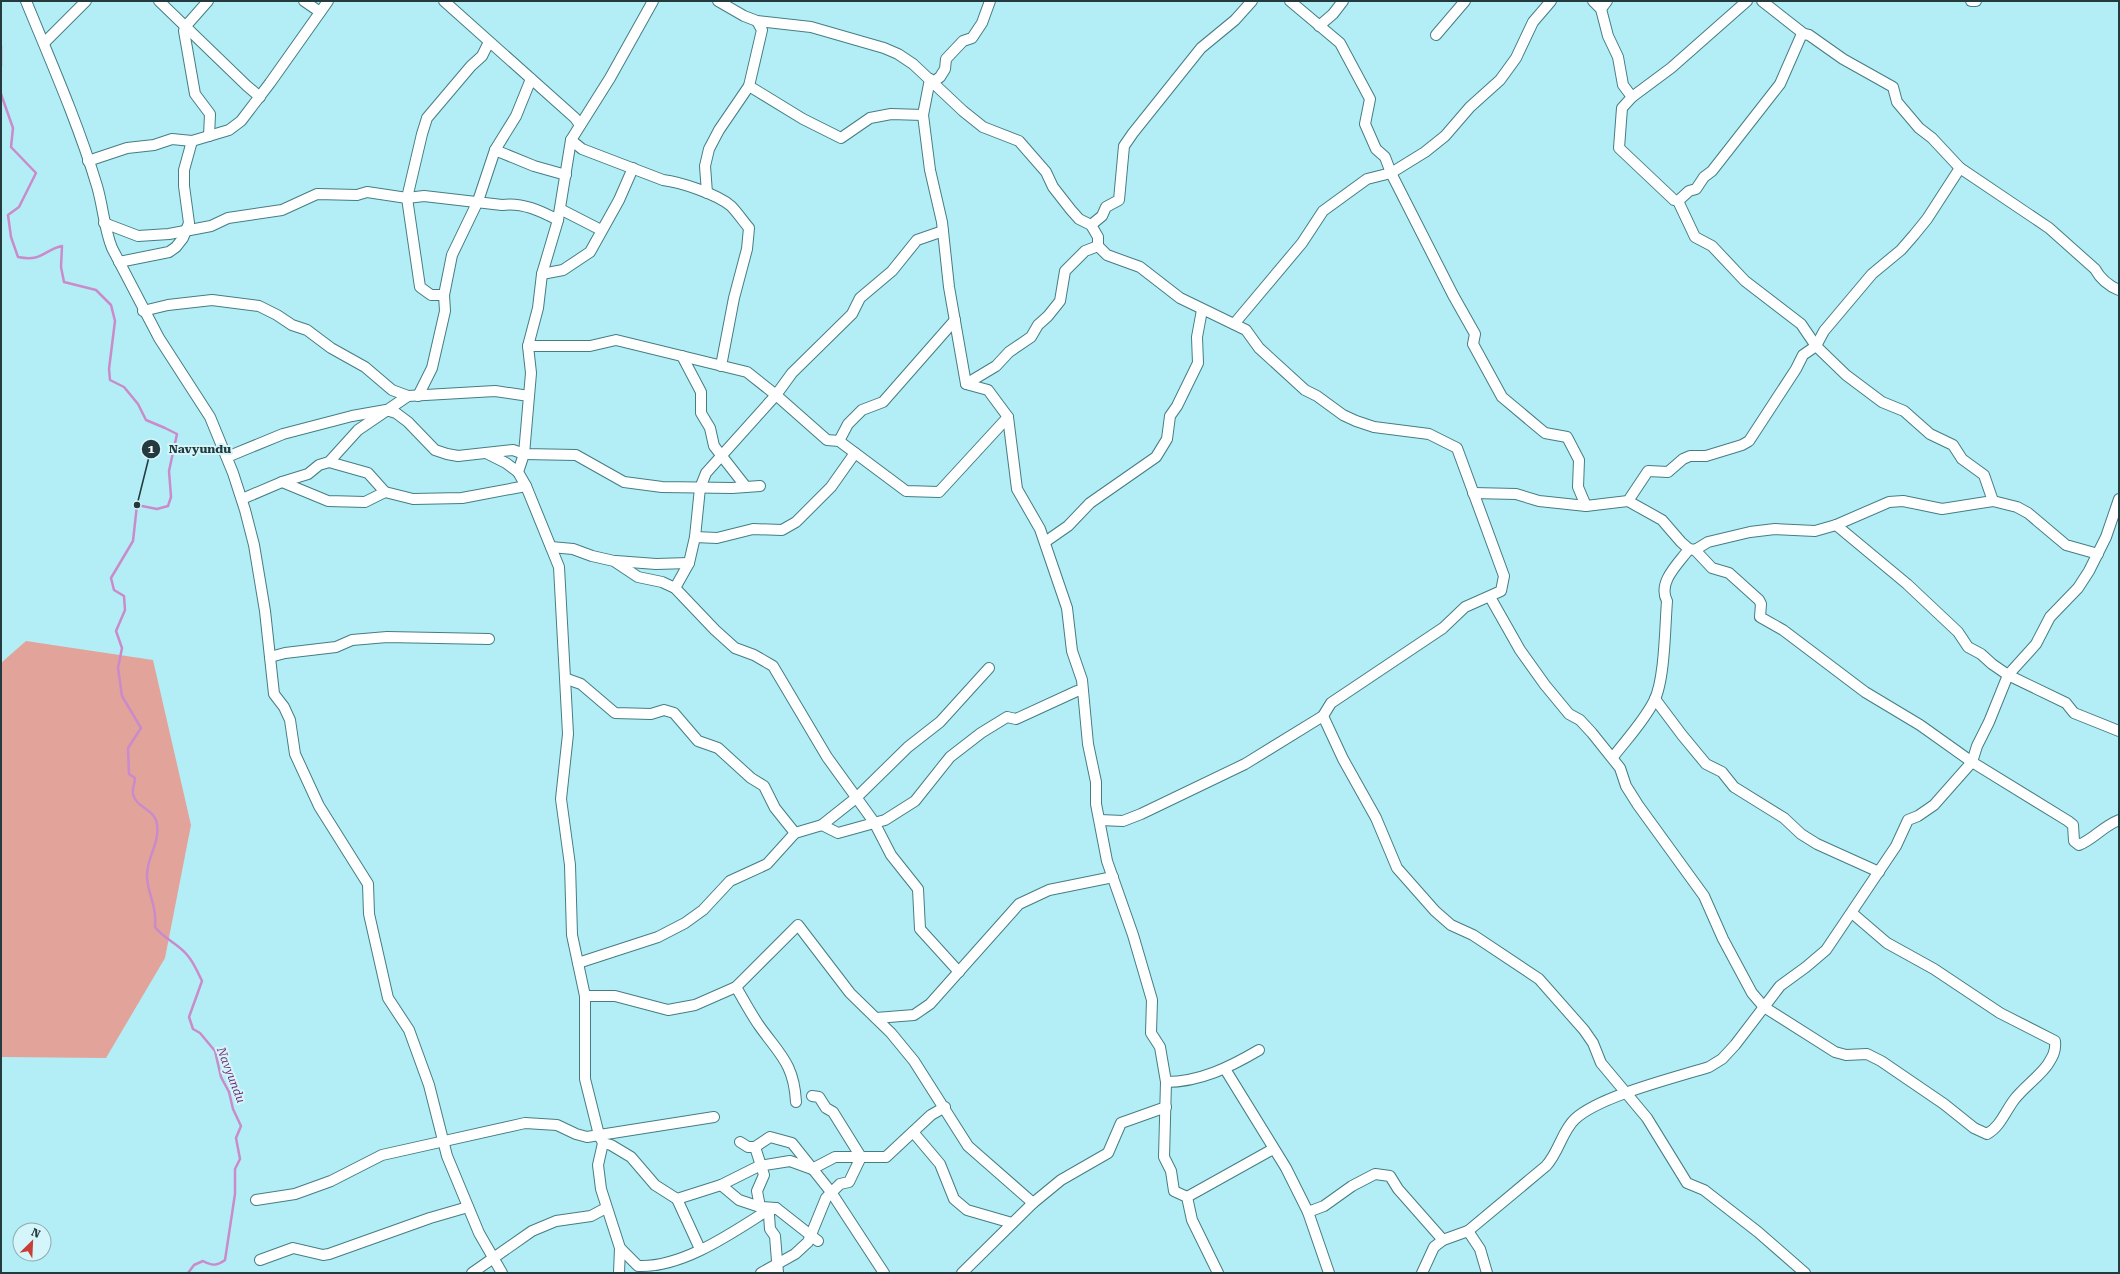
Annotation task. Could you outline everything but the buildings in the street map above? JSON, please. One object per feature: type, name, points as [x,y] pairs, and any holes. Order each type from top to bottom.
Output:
[{"type":"street","points":[[26,1],[45,42],[88,161],[98,191],[107,237],[143,311],[210,417],[242,499],[254,545],[274,694],[284,707],[290,720],[295,754],[319,806],[368,884],[369,914],[388,998],[409,1030],[429,1085],[447,1156],[479,1233],[502,1273]]},
{"type":"street","points":[[45,42],[86,1]]},
{"type":"street","points":[[159,1],[260,97]]},
{"type":"street","points":[[208,1],[185,27],[195,94],[210,114],[210,136]]},
{"type":"street","points":[[304,1],[320,12]]},
{"type":"street","points":[[88,161],[127,148],[154,145],[172,139],[192,141],[229,130],[241,121],[260,97],[328,1]]},
{"type":"street","points":[[444,1],[575,118],[580,125]]},
{"type":"street","points":[[518,472],[524,454],[531,373],[528,346],[538,308],[542,274],[558,220],[572,140],[610,78],[653,1]]},
{"type":"street","points":[[718,1],[744,16],[758,21],[812,27],[884,48],[913,64],[983,127],[1019,141],[1046,172],[1052,187],[1071,210],[1079,218],[1091,225],[1098,237],[1098,246],[1107,255],[1140,267],[1180,298],[1246,330],[1259,348],[1305,390],[1317,396],[1343,415],[1374,427],[1429,434],[1457,448],[1504,576],[1501,591],[1465,607],[1443,628],[1330,703],[1324,716],[1245,764],[1141,814],[1123,821],[1100,820]]},
{"type":"street","points":[[931,81],[940,77],[945,69],[946,59],[963,41],[972,38],[982,23],[990,1]]},
{"type":"street","points":[[1091,225],[1102,216],[1106,207],[1119,200],[1124,146],[1133,133],[1201,48],[1235,20],[1252,1]]},
{"type":"street","points":[[1290,1],[1340,44],[1370,99],[1365,124],[1376,149],[1385,157],[1391,173],[1453,295],[1475,334],[1473,344],[1502,397],[1545,433],[1567,437],[1579,460],[1578,487],[1586,506]]},
{"type":"street","points":[[1319,26],[1333,14],[1343,1]]},
{"type":"street","points":[[1436,35],[1464,1]]},
{"type":"street","points":[[1234,324],[1302,243],[1323,211],[1367,179],[1391,173],[1425,152],[1445,136],[1470,107],[1500,80],[1516,58],[1533,22],[1551,1]]},
{"type":"street","points":[[1593,1],[1604,5],[1608,36],[1618,57],[1624,85],[1632,97]]},
{"type":"street","points":[[1747,1],[1671,68],[1632,97],[1622,108],[1619,148],[1674,200],[1678,201],[1695,237],[1712,246],[1745,281],[1801,324],[1816,346],[1846,375],[1882,402],[1904,411],[1930,434],[1953,445],[1962,459],[1980,470],[1984,475],[1993,501]]},
{"type":"street","points":[[1762,1],[1804,34],[1809,35],[1843,59],[1893,87],[1897,102],[1919,128],[1932,138],[1960,168],[2050,228],[2095,269],[2100,277],[2119,290]]},
{"type":"street","points":[[1971,1],[1976,1]]},
{"type":"street","points":[[706,193],[705,166],[709,150],[719,130],[749,86],[762,30],[758,21]]},
{"type":"street","points":[[1678,201],[1689,191],[1696,189],[1780,84],[1804,34]]},
{"type":"street","points":[[444,295],[432,295],[420,287],[407,198],[427,118],[471,66],[482,56],[489,42]]},
{"type":"street","points":[[242,499],[282,482],[308,474],[319,465],[329,462],[358,430],[386,410],[413,396],[432,368],[445,311],[444,295],[452,255],[478,201],[495,150],[516,116],[531,79]]},
{"type":"street","points":[[931,81],[923,115],[930,170],[943,231],[949,286],[966,384]]},
{"type":"street","points":[[749,86],[803,119],[841,138],[870,118],[891,114],[923,115]]},
{"type":"street","points":[[572,140],[582,149],[706,193],[730,205],[749,228],[747,249],[734,298],[721,366]]},
{"type":"street","points":[[119,262],[169,252],[176,247],[186,231],[189,223],[184,186],[184,170],[192,141]]},
{"type":"street","points":[[495,150],[534,166],[566,175]]},
{"type":"street","points":[[542,274],[563,270],[590,252],[619,200],[633,168]]},
{"type":"street","points":[[1628,500],[1648,471],[1668,472],[1690,456],[1706,456],[1742,445],[1749,441],[1796,369],[1803,355],[1816,346],[1824,332],[1872,274],[1901,250],[1918,230],[1960,168]]},
{"type":"street","points":[[104,223],[138,236],[186,231],[211,226],[228,218],[282,210],[317,194],[357,194],[367,192],[407,198],[424,196],[478,201],[502,205],[511,204],[538,209],[558,220]]},
{"type":"street","points":[[560,209],[601,230]]},
{"type":"street","points":[[675,588],[689,563],[695,537],[700,488],[706,473],[776,395],[792,373],[852,314],[860,298],[892,271],[918,240],[943,231]]},
{"type":"street","points":[[966,384],[996,366],[1009,352],[1031,337],[1038,325],[1048,316],[1060,301],[1065,271],[1085,251],[1098,246]]},
{"type":"street","points":[[143,311],[168,305],[212,300],[259,306],[277,314],[292,325],[307,330],[331,348],[365,368],[392,390],[413,396],[495,392],[529,396]]},
{"type":"street","points":[[1045,542],[1068,526],[1090,503],[1156,457],[1167,439],[1170,416],[1177,406],[1198,363],[1197,337],[1202,310]]},
{"type":"street","points":[[839,441],[848,424],[862,410],[883,402],[955,320]]},
{"type":"street","points":[[528,346],[590,346],[616,340],[747,372],[776,395],[827,440],[839,441],[906,491],[939,492],[1008,417]]},
{"type":"street","points":[[682,356],[701,392],[701,413],[710,428],[714,446],[746,487]]},
{"type":"street","points":[[966,384],[988,390],[1008,417],[1017,489],[1040,529],[1067,608],[1072,651],[1082,680],[1088,744],[1096,782],[1096,804],[1107,861],[1133,935],[1152,1000],[1151,1033],[1160,1047],[1166,1082],[1164,1157],[1171,1171],[1174,1191],[1187,1197]]},
{"type":"street","points":[[226,457],[283,434],[352,416],[386,410],[396,413],[408,422],[435,450],[458,456],[513,450],[524,454],[576,455],[624,482],[662,487],[700,488],[760,486]]},
{"type":"street","points":[[485,453],[506,463],[518,472],[526,486],[559,567],[567,679],[568,734],[561,799],[570,865],[572,935],[584,996],[585,1079],[601,1139],[598,1165],[601,1189],[620,1248],[619,1273]]},
{"type":"street","points":[[695,537],[717,538],[753,529],[782,530],[796,522],[831,487],[855,453]]},
{"type":"street","points":[[329,462],[368,473],[385,492],[413,499],[462,498],[526,486]]},
{"type":"street","points":[[282,482],[328,501],[365,502],[385,492]]},
{"type":"street","points":[[1473,493],[1516,494],[1539,501],[1586,506],[1628,500],[1662,520],[1712,568],[1729,573],[1759,600],[1761,604],[1760,617],[1784,630],[1865,692],[1920,725],[1972,762],[2068,821],[2073,825],[2074,841],[2080,845],[2088,841],[2101,828],[2119,820]]},
{"type":"street","points":[[1422,1273],[1434,1247],[1443,1240],[1468,1231],[1554,1158],[1566,1132],[1574,1120],[1599,1104],[1708,1067],[1722,1058],[1735,1045],[1780,986],[1826,950],[1896,846],[1908,820],[1918,816],[1934,805],[1952,784],[1964,773],[1972,762],[1977,746],[1989,722],[2008,675],[2036,644],[2050,617],[2078,588],[2106,537],[2119,499]]},
{"type":"street","points":[[1613,757],[1647,713],[1655,699],[1662,672],[1667,600],[1663,594],[1666,581],[1692,550],[1708,542],[1775,529],[1815,531],[1836,526],[1889,502],[1903,501],[1942,509],[1993,501],[2017,507],[2028,513],[2066,544],[2098,554]]},
{"type":"street","points":[[1836,526],[1907,584],[1958,632],[1968,646],[1981,654],[1992,664],[2008,675],[2066,703],[2070,710],[2074,713],[2119,731]]},
{"type":"street","points":[[551,547],[573,549],[592,556],[614,561],[656,564],[689,563]]},
{"type":"street","points":[[614,561],[638,576],[662,582],[675,588],[715,630],[735,648],[754,655],[772,666],[804,718],[812,735],[874,822],[891,855],[918,889],[920,929],[959,972]]},
{"type":"street","points":[[1490,597],[1520,650],[1546,685],[1569,714],[1580,720],[1613,757],[1620,768],[1626,786],[1641,811],[1704,896],[1723,939],[1752,993],[1764,1007],[1834,1052],[1846,1055],[1867,1054],[1881,1061],[1944,1104],[1974,1128],[1987,1134],[1995,1130],[2013,1101],[2047,1066],[2056,1050],[2055,1041],[2000,1013],[1934,969],[1886,943],[1852,913]]},
{"type":"street","points":[[270,657],[285,653],[336,647],[352,640],[387,637],[490,639]]},
{"type":"street","points":[[578,963],[658,937],[685,923],[703,910],[730,881],[767,864],[795,833],[822,825],[856,798],[908,747],[940,722],[988,668]]},
{"type":"street","points":[[567,679],[580,684],[615,713],[650,714],[664,710],[674,713],[698,741],[718,748],[751,778],[764,786],[775,808],[795,833]]},
{"type":"street","points":[[822,825],[838,833],[885,820],[915,801],[950,757],[981,733],[1007,717],[1016,719],[1077,691],[1082,691]]},
{"type":"street","points":[[1655,699],[1706,764],[1722,772],[1734,786],[1784,818],[1801,834],[1816,844],[1879,872]]},
{"type":"street","points":[[1324,716],[1343,759],[1376,818],[1397,868],[1442,919],[1473,935],[1539,979],[1584,1030],[1593,1043],[1601,1063],[1647,1118],[1687,1183],[1709,1194],[1758,1232],[1805,1273]]},
{"type":"street","points":[[876,1018],[914,1015],[930,1004],[1019,904],[1049,890],[1113,877]]},
{"type":"street","points":[[584,996],[615,996],[668,1010],[695,1005],[736,987],[798,925],[850,993],[891,1033],[914,1061],[968,1146],[1033,1203]]},
{"type":"street","points":[[736,987],[758,1024],[787,1062],[795,1088],[796,1102]]},
{"type":"street","points":[[1166,1082],[1182,1082],[1225,1069],[1259,1050]]},
{"type":"street","points":[[1225,1069],[1286,1168],[1308,1212],[1329,1273]]},
{"type":"street","points":[[812,1096],[819,1097],[826,1108],[833,1112],[861,1157]]},
{"type":"street","points":[[677,1199],[721,1185],[760,1166],[790,1161],[812,1169],[835,1157],[886,1157],[931,1115],[944,1107]]},
{"type":"street","points":[[962,1273],[1033,1203],[1061,1180],[1108,1152],[1121,1123],[1166,1107]]},
{"type":"street","points":[[256,1200],[295,1194],[331,1181],[382,1155],[525,1123],[557,1125],[576,1134],[601,1139],[714,1117]]},
{"type":"street","points":[[913,1132],[940,1164],[954,1199],[967,1210],[1012,1223]]},
{"type":"street","points":[[740,1142],[748,1147],[755,1147],[770,1137],[792,1143],[831,1192],[884,1273]]},
{"type":"street","points":[[601,1139],[631,1157],[655,1186],[677,1199],[700,1249]]},
{"type":"street","points":[[755,1147],[764,1175],[757,1191],[762,1210]]},
{"type":"street","points":[[1187,1197],[1273,1149]]},
{"type":"street","points":[[761,1273],[778,1268],[808,1242],[826,1198],[840,1184],[849,1182],[861,1157]]},
{"type":"street","points":[[1308,1212],[1324,1206],[1352,1186],[1375,1174],[1384,1174],[1390,1176],[1398,1190],[1443,1240]]},
{"type":"street","points":[[721,1185],[739,1200],[762,1210],[769,1215],[770,1229],[775,1236],[778,1268]]},
{"type":"street","points":[[1187,1197],[1192,1220],[1218,1273]]},
{"type":"street","points":[[260,1260],[293,1248],[323,1255],[329,1254],[430,1218],[468,1207]]},
{"type":"street","points":[[472,1273],[488,1263],[493,1256],[518,1239],[546,1224],[591,1216],[606,1208]]},
{"type":"street","points":[[620,1248],[638,1266],[650,1266],[683,1259],[762,1210],[776,1208],[818,1242]]},
{"type":"street","points":[[1468,1231],[1480,1249],[1487,1273]]},
{"type":"shaded area","points":[[26,641],[153,660],[191,825],[165,958],[106,1058],[1,1057],[1,663]]},
{"type":"waterway","name":"Navyundu","points":[[1,46],[1,66]]},
{"type":"waterway","name":"Navyundu","points":[[1,94],[13,128],[11,147],[36,173],[19,207],[8,215],[11,237],[18,257],[38,257],[62,246],[61,267],[64,282],[96,290],[111,305],[115,321],[109,369],[110,380],[124,387],[138,404],[146,420],[177,434],[169,471],[171,497],[168,506],[157,509],[137,505],[133,541],[111,578],[114,590],[124,596],[125,610],[116,631],[122,648],[118,668],[122,696],[141,728],[128,748],[129,774],[135,778],[133,792],[135,799],[153,815],[157,824],[157,837],[149,862],[147,875],[147,882],[155,912],[155,927],[184,952],[192,962],[202,981],[189,1017],[193,1029],[200,1033],[215,1051],[221,1077],[229,1092],[233,1109],[241,1126],[236,1138],[240,1159],[235,1169],[235,1194],[225,1260],[214,1265],[203,1261],[194,1265],[188,1273]]},
{"type":"place","name":"Navyundu","points":[[137,505]]}]
